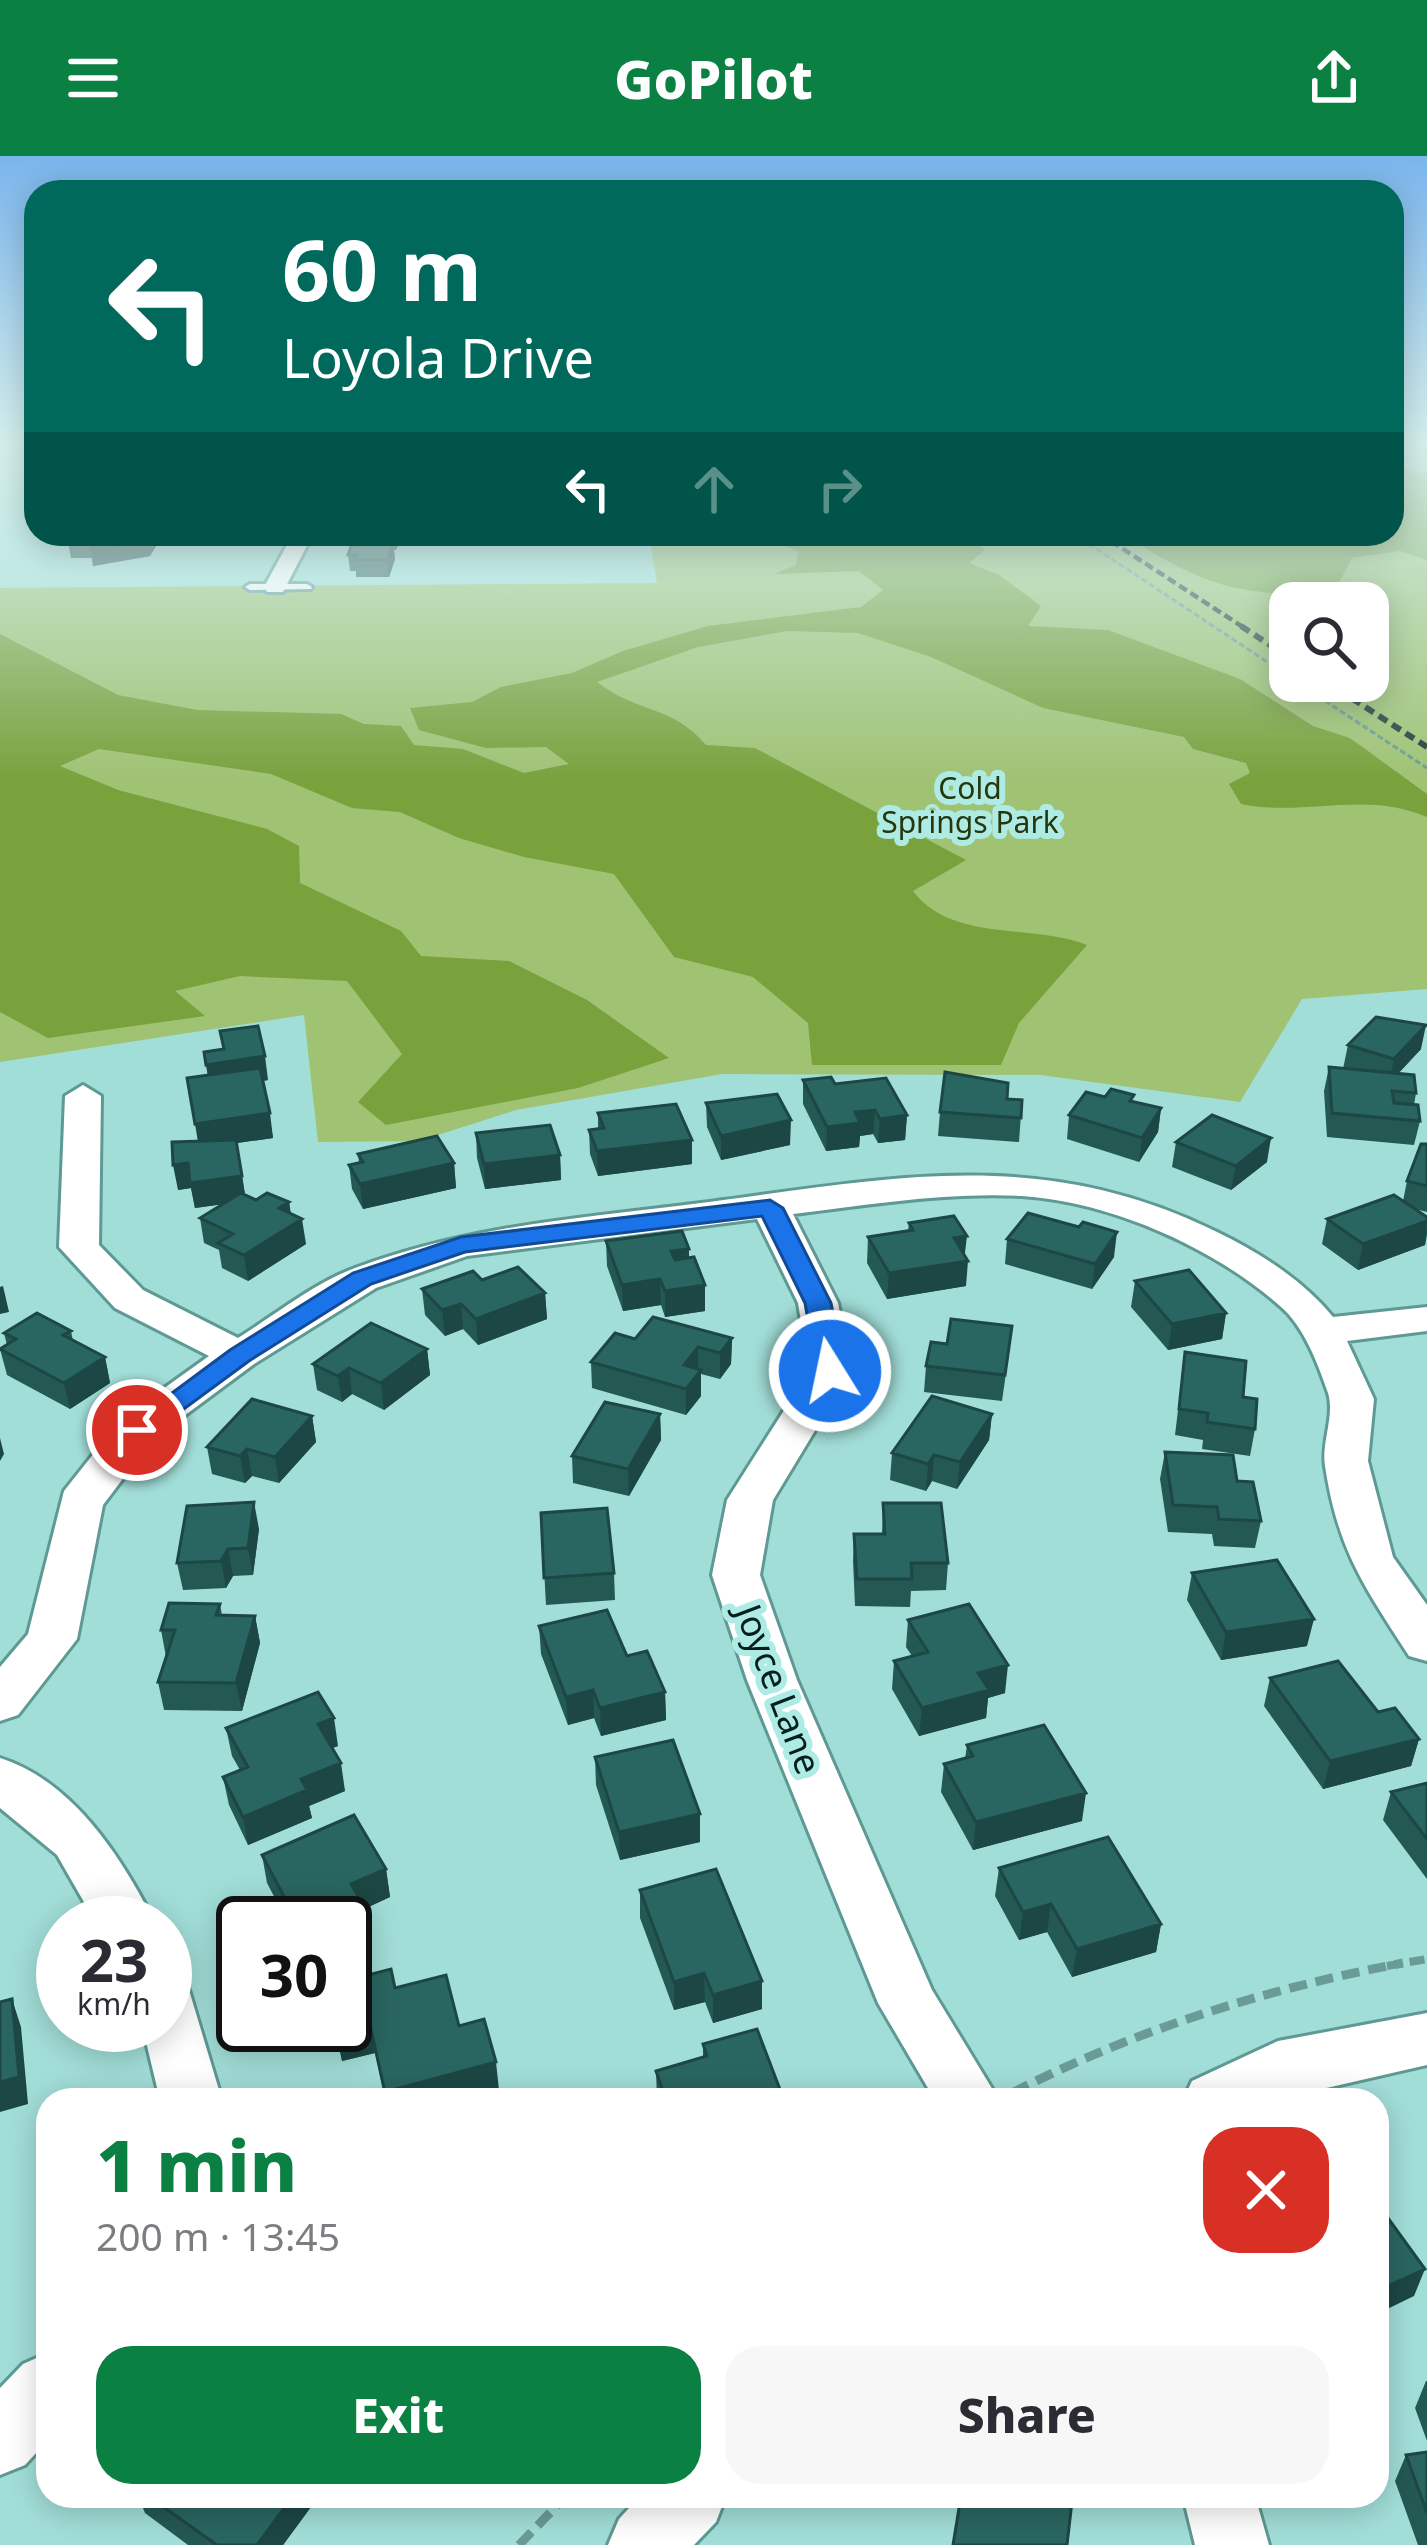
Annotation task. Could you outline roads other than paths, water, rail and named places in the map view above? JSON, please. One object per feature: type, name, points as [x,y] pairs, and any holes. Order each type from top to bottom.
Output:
[{"type":"street","points":[[275,587],[290,558]]},
{"type":"street","points":[[83,1096],[79,1247],[129,1299],[239,1355]]},
{"type":"street","points":[[0,1702],[52,1639],[80,1502],[137,1430],[239,1355],[362,1279],[461,1245],[911,1188],[1024,1185],[1141,1209],[1223,1250],[1296,1298],[1322,1331],[1352,1399],[1346,1461],[1370,1559],[1427,1643]]},
{"type":"street","name":"Joyce Lane","points":[[770,1208],[818,1303],[830,1371],[750,1501],[736,1574],[772,1680],[908,2003],[961,2088]]},
{"type":"street","points":[[1322,1331],[1427,1319]]},
{"type":"street","points":[[0,1778],[76,1840],[110,1896]]},
{"type":"street","points":[[1238,2088],[1278,2068],[1427,2039]]},
{"type":"street","points":[[178,2052],[187,2088]]},
{"type":"street","points":[[0,2440],[36,2401]]},
{"type":"street","points":[[646,2545],[679,2508]]},
{"type":"street","points":[[1222,2508],[1232,2545]]},
{"type":"lane","points":[[250,587],[308,587]]},
{"type":"railway","points":[[1138,558],[1246,629]]},
{"type":"railway","points":[[1241,626],[1269,644]]},
{"type":"railway","points":[[1357,702],[1427,747]]},
{"type":"park label","name":"Cold Springs Park","points":[[970,804]]}]
